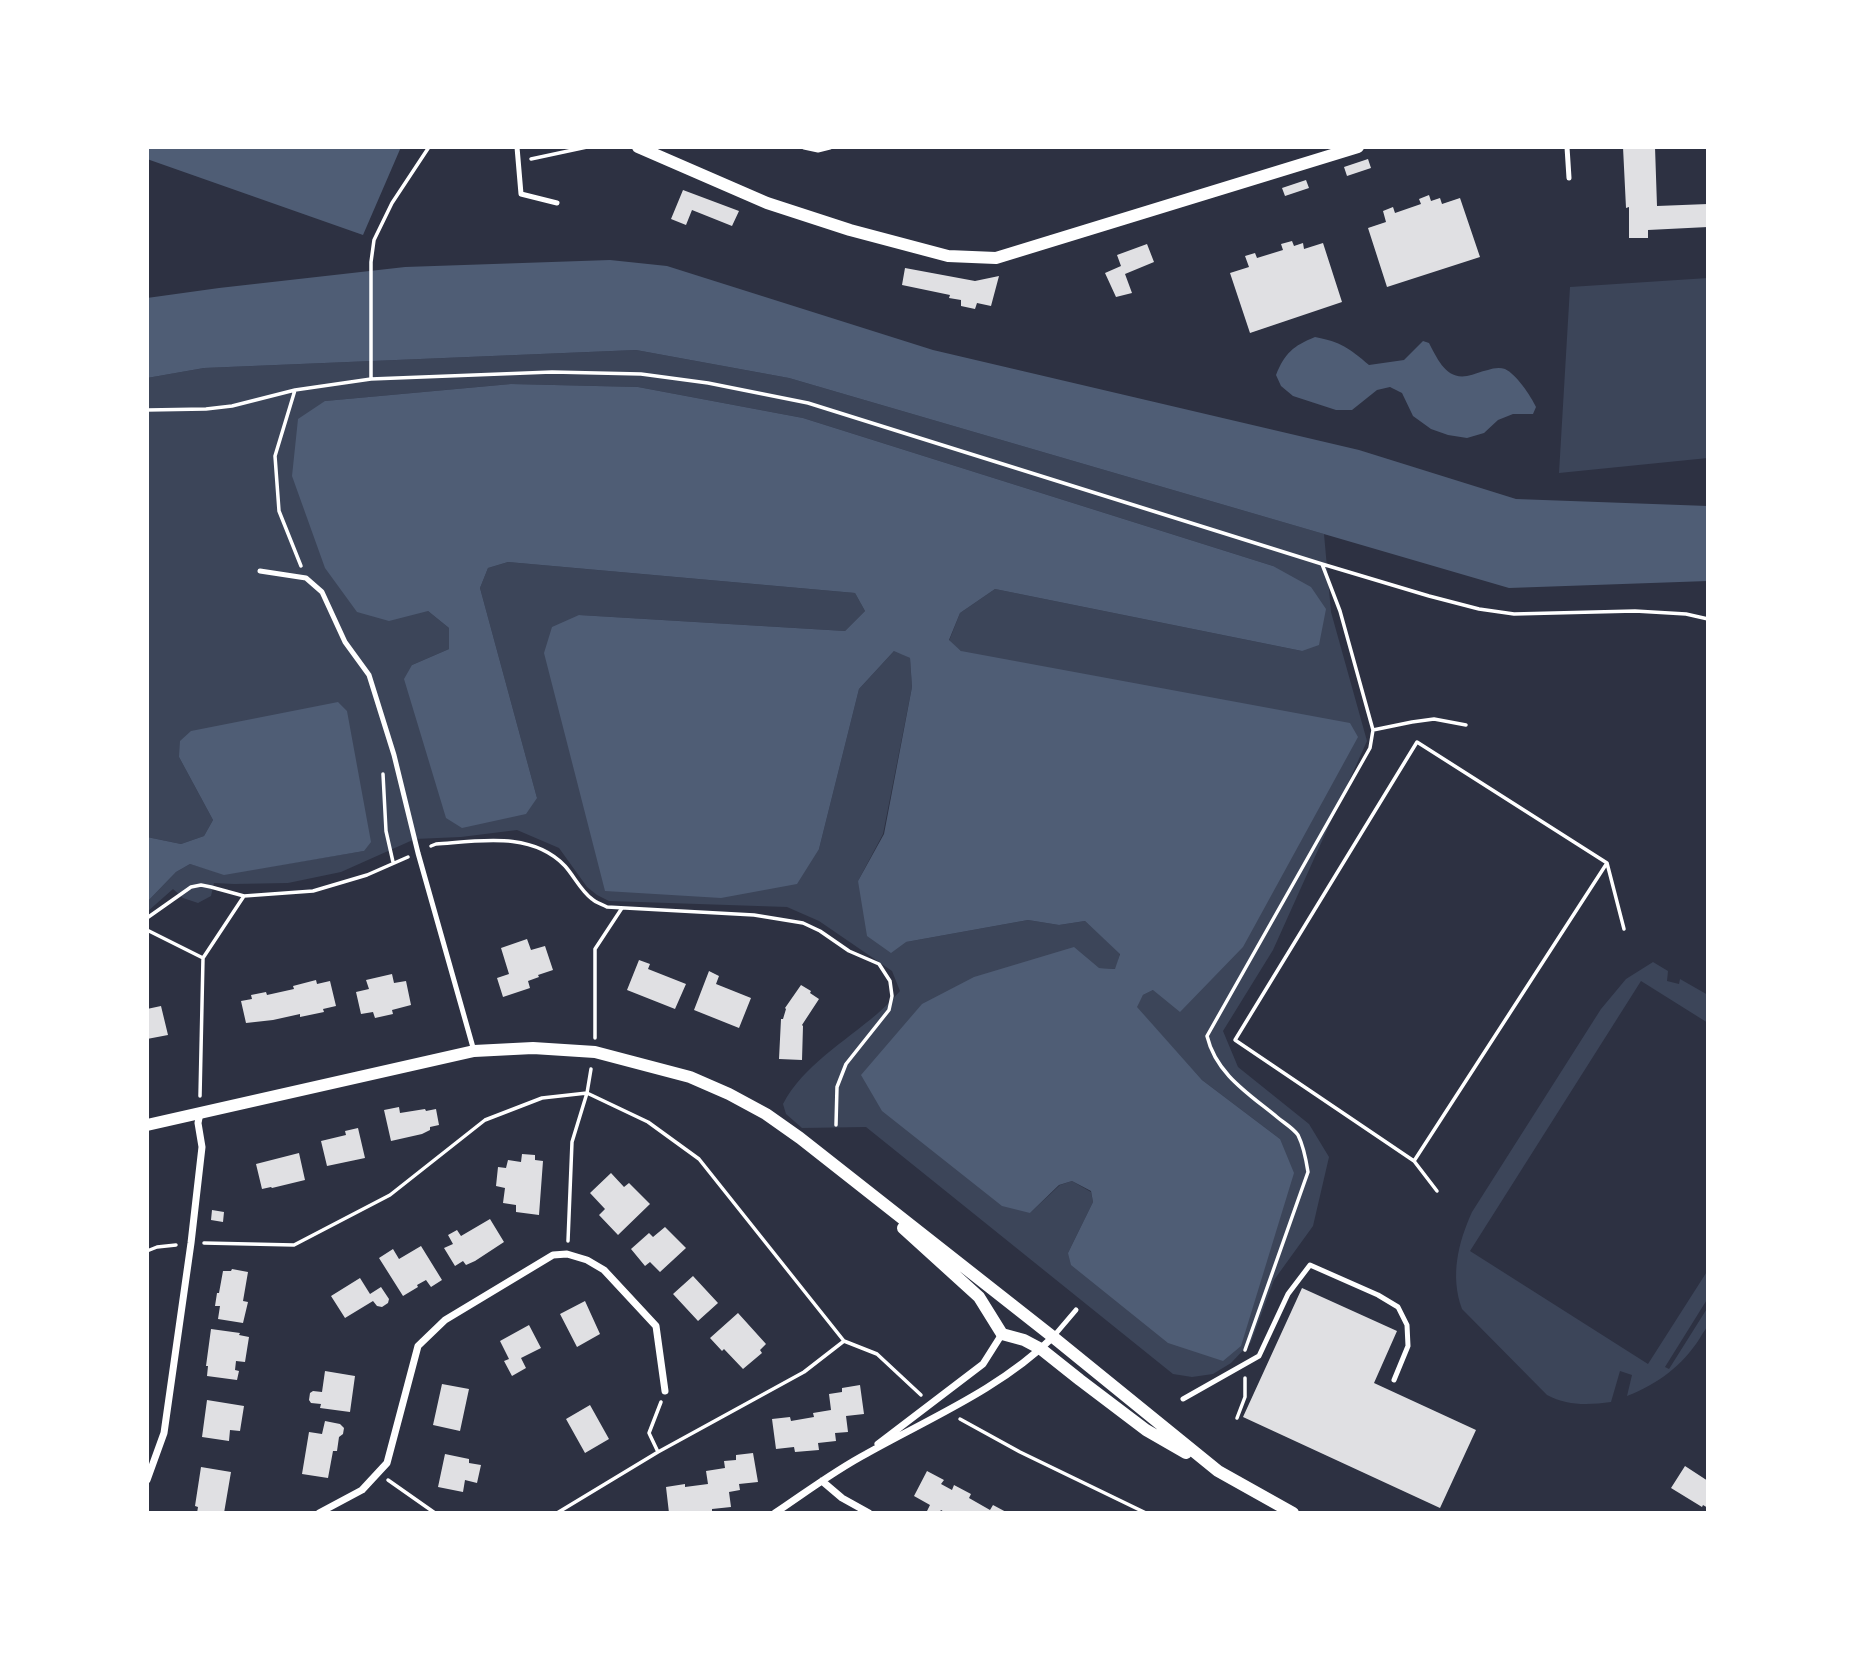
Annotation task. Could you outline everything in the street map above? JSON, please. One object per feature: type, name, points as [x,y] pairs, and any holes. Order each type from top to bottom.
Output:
[{"type":"street","points":[[638,147],[767,204],[838,227],[948,256],[996,258],[1358,147]]},
{"type":"street","points":[[147,1125],[474,1051],[533,1048],[595,1052],[690,1077],[766,1114],[800,1138],[1218,1471]]},
{"type":"street","points":[[147,1480],[164,1433],[202,1147],[198,1123],[200,1112]]},
{"type":"street","points":[[800,1138],[979,1297],[1002,1334],[1024,1340],[1041,1349],[1146,1430],[1293,1513]]},
{"type":"street","points":[[319,1513],[362,1490],[387,1463],[418,1346],[445,1320],[553,1255],[567,1254],[587,1260],[604,1270],[656,1326],[665,1391]]},
{"type":"street","points":[[864,1455],[983,1364],[1002,1334]]},
{"type":"street","points":[[775,1513],[864,1455],[946,1412],[1012,1373],[1053,1337]]},
{"type":"street","points":[[822,1481],[842,1498],[869,1513]]},
{"type":"lane","points":[[517,147],[521,194],[557,202]]},
{"type":"lane","points":[[804,147],[818,150],[830,147]]},
{"type":"lane","points":[[1567,147],[1569,178]]},
{"type":"lane","points":[[261,571],[306,578],[322,592],[345,642],[369,675],[394,755],[418,853],[474,1051]]},
{"type":"lane","points":[[1183,1399],[1259,1356],[1288,1294],[1310,1265],[1378,1295],[1398,1307],[1407,1325],[1408,1346],[1394,1380]]},
{"type":"lane","points":[[1053,1337],[1076,1310]]},
{"type":"path","points":[[370,379],[371,262],[374,240],[392,203],[429,147]]},
{"type":"path","points":[[518,162],[587,147]]},
{"type":"path","points":[[147,410],[232,406],[295,390],[370,379],[552,372],[641,374],[708,383],[808,403],[1322,564],[1479,609],[1514,614],[1635,611],[1686,614],[1708,619]]},
{"type":"path","points":[[295,390],[275,456],[279,511],[306,578]]},
{"type":"path","points":[[1237,1418],[1245,1397],[1243,1364],[1246,1346],[1308,1172],[1305,1152],[1296,1132],[1228,1076],[1212,1053],[1207,1036],[1370,748],[1373,730],[1340,611],[1322,564]]},
{"type":"path","points":[[1373,730],[1434,719],[1466,725]]},
{"type":"path","points":[[1437,1191],[1414,1161],[1235,1040],[1417,742],[1607,863],[1623,929]]},
{"type":"path","points":[[393,862],[386,831],[383,772],[394,755]]},
{"type":"path","points":[[147,918],[191,887],[201,885],[244,896],[313,891],[367,875],[436,844],[507,840],[542,848],[554,856],[593,900],[607,907],[754,915],[803,923],[849,951],[879,964],[890,981],[892,996],[888,1010],[846,1064],[837,1087],[836,1125]]},
{"type":"path","points":[[1414,1161],[1607,863]]},
{"type":"path","points":[[200,1112],[204,958],[244,896]]},
{"type":"path","points":[[567,1254],[572,1142],[587,1093],[595,1052],[595,949],[622,908]]},
{"type":"path","points":[[147,930],[204,958]]},
{"type":"path","points":[[147,1251],[157,1247],[191,1243],[294,1245],[390,1195],[485,1120],[542,1098],[587,1093],[648,1122],[699,1158],[844,1341],[877,1354],[930,1403]]},
{"type":"path","points":[[557,1513],[658,1452],[804,1372],[844,1341]]},
{"type":"path","points":[[658,1452],[649,1433],[665,1391]]},
{"type":"path","points":[[946,1412],[1020,1452],[1146,1513]]},
{"type":"path","points":[[378,1474],[435,1513]]},
{"type":"shaded area","points":[[147,147],[401,147],[363,235],[147,159]]},
{"type":"shaded area","points":[[610,260],[667,266],[933,350],[1359,450],[1516,499],[1708,506],[1708,581],[1509,588],[789,378],[636,350],[204,368],[147,378],[147,298],[405,267]]},
{"type":"shaded area","points":[[1708,278],[1708,458],[1559,473],[1570,287]]},
{"type":"shaded area","points":[[1315,337],[1344,346],[1369,365],[1404,360],[1423,341],[1429,343],[1443,367],[1453,375],[1467,376],[1494,368],[1505,369],[1527,391],[1536,407],[1533,414],[1513,414],[1498,420],[1484,433],[1467,438],[1431,429],[1413,416],[1402,393],[1390,387],[1377,390],[1352,410],[1336,410],[1293,396],[1281,386],[1276,375],[1291,351]]},
{"type":"shaded area","points":[[636,350],[789,378],[1324,534],[1331,612],[1367,741],[1273,950],[1223,1031],[1238,1067],[1309,1124],[1329,1157],[1313,1226],[1274,1280],[1251,1342],[1231,1363],[1213,1374],[1192,1377],[1173,1374],[866,1127],[802,1128],[786,1114],[783,1104],[801,1078],[900,991],[892,971],[819,921],[787,907],[609,901],[587,887],[559,848],[517,830],[415,839],[341,872],[288,883],[214,883],[211,896],[198,903],[183,898],[173,889],[147,912],[147,902],[176,872],[190,864],[224,874],[364,851],[179,757],[213,820],[204,836],[181,844],[147,837],[147,378],[204,368]],"holes":[[[511,384],[638,387],[803,418],[1273,566],[1302,651],[995,589],[960,613],[949,641],[961,651],[1153,990],[1143,995],[1136,1007],[1202,1080],[1280,1139],[1068,1253],[1093,1202],[1091,1192],[1072,1181],[1060,1185],[1030,1213],[1099,968],[1116,969],[1120,953],[1085,921],[1059,925],[1028,920],[906,942],[858,881],[883,834],[912,687],[910,658],[895,650],[859,689],[819,849],[579,615],[845,631],[865,611],[855,593],[508,562],[488,568],[480,588],[537,798],[412,665],[449,649],[449,628],[428,611],[325,401]]]},
{"type":"shaded area","points":[[511,384],[638,387],[803,418],[1273,566],[1311,587],[1326,609],[1319,645],[1302,651],[995,589],[960,613],[949,640],[961,651],[1350,723],[1358,737],[1243,947],[1180,1012],[1153,990],[1143,995],[1137,1007],[1202,1080],[1280,1139],[1294,1173],[1241,1346],[1223,1361],[1168,1343],[1071,1265],[1068,1253],[1093,1202],[1091,1191],[1072,1181],[1059,1185],[1030,1213],[1002,1206],[882,1111],[861,1075],[922,1004],[974,977],[1074,947],[1099,968],[1115,969],[1120,954],[1085,921],[1059,925],[1028,920],[906,942],[891,953],[867,936],[858,881],[884,834],[912,687],[910,658],[894,651],[859,689],[819,849],[797,884],[721,898],[605,891],[544,653],[552,627],[579,615],[845,631],[865,611],[855,593],[508,562],[488,568],[480,588],[537,798],[526,814],[462,828],[446,818],[404,679],[412,665],[449,649],[449,628],[428,611],[389,621],[357,612],[325,568],[292,476],[298,419],[325,401]]},
{"type":"shaded area","points":[[338,702],[347,711],[371,842],[364,851],[224,875],[190,864],[176,872],[147,902],[147,837],[181,844],[204,836],[213,820],[179,757],[180,741],[191,731]]},
{"type":"shaded area","points":[[1653,962],[1668,971],[1667,981],[1679,984],[1680,979],[1708,995],[1708,1023],[1641,981],[1470,1251],[1648,1364],[1708,1270],[1708,1298],[1665,1367],[1669,1369],[1708,1307],[1708,1324],[1693,1348],[1677,1365],[1659,1380],[1627,1396],[1632,1375],[1620,1371],[1611,1402],[1570,1403],[1547,1395],[1462,1309],[1458,1297],[1457,1260],[1472,1212],[1601,1009],[1626,979]]},
{"type":"building","points":[[1623,147],[1655,147],[1657,206],[1708,204],[1708,227],[1648,230],[1648,238],[1629,238]]},
{"type":"building","points":[[1368,159],[1371,168],[1347,176],[1344,167]]},
{"type":"building","points":[[1306,180],[1309,188],[1285,196],[1282,188]]},
{"type":"building","points":[[683,190],[739,211],[732,226],[692,210],[686,225],[671,219]]},
{"type":"building","points":[[1429,195],[1431,201],[1440,198],[1442,204],[1460,198],[1480,257],[1387,287],[1368,228],[1386,222],[1383,211],[1393,207],[1395,213],[1421,204],[1419,199]]},
{"type":"building","points":[[1292,241],[1294,246],[1303,243],[1304,249],[1323,243],[1342,302],[1250,333],[1230,273],[1249,267],[1245,256],[1255,253],[1257,258],[1283,250],[1281,244]]},
{"type":"building","points":[[1147,244],[1154,262],[1125,274],[1132,293],[1116,297],[1105,273],[1121,266],[1117,255]]},
{"type":"building","points":[[905,268],[975,281],[999,276],[991,306],[977,303],[975,309],[961,306],[961,300],[949,298],[950,295],[902,285]]},
{"type":"building","points":[[527,939],[531,950],[545,946],[553,970],[528,981],[530,988],[503,997],[497,978],[509,974],[501,948]]},
{"type":"building","points":[[639,960],[650,964],[648,969],[686,984],[675,1009],[627,990]]},
{"type":"building","points":[[709,971],[719,976],[716,984],[751,998],[739,1028],[694,1010]]},
{"type":"building","points":[[392,974],[394,983],[406,981],[411,1005],[392,1010],[393,1014],[375,1018],[373,1012],[361,1014],[356,992],[369,989],[366,980]]},
{"type":"building","points":[[316,980],[317,984],[330,981],[336,1006],[323,1009],[324,1012],[300,1017],[300,1014],[246,1023],[241,1001],[252,999],[251,995],[266,992],[267,995],[294,989],[293,986]]},
{"type":"building","points":[[801,985],[819,999],[802,1025],[802,1060],[779,1059],[781,1019],[785,1008]]},
{"type":"building","points":[[161,1006],[168,1035],[147,1039],[147,1009]]},
{"type":"building","points":[[399,1107],[400,1113],[436,1109],[439,1125],[430,1127],[430,1130],[422,1134],[391,1141],[384,1110]]},
{"type":"building","points":[[358,1128],[365,1158],[327,1166],[321,1141],[346,1135],[345,1131]]},
{"type":"building","points":[[299,1153],[305,1180],[262,1189],[256,1164]]},
{"type":"building","points":[[522,1154],[535,1155],[535,1160],[543,1161],[539,1215],[516,1212],[516,1205],[503,1203],[505,1188],[496,1186],[498,1167],[506,1168],[508,1160],[521,1162]]},
{"type":"building","points":[[611,1173],[624,1187],[629,1183],[650,1204],[618,1235],[599,1215],[605,1209],[590,1193]]},
{"type":"building","points":[[212,1210],[224,1212],[223,1222],[211,1220]]},
{"type":"building","points":[[490,1219],[504,1242],[475,1261],[466,1265],[463,1261],[455,1266],[444,1248],[453,1244],[448,1235],[457,1230],[461,1236]]},
{"type":"building","points":[[665,1227],[686,1248],[660,1272],[650,1262],[645,1266],[631,1249],[649,1233],[653,1237]]},
{"type":"building","points":[[421,1246],[442,1280],[431,1287],[426,1280],[403,1296],[379,1258],[393,1249],[399,1259]]},
{"type":"building","points":[[232,1269],[248,1272],[243,1301],[248,1302],[243,1323],[218,1319],[220,1306],[215,1306],[223,1271]]},
{"type":"building","points":[[693,1276],[718,1303],[698,1321],[673,1294]]},
{"type":"building","points":[[360,1278],[370,1294],[381,1287],[389,1299],[388,1303],[382,1307],[373,1301],[345,1318],[331,1296]]},
{"type":"building","points":[[1302,1288],[1397,1331],[1374,1383],[1476,1430],[1440,1508],[1243,1417]]},
{"type":"building","points":[[585,1301],[600,1334],[577,1347],[560,1314]]},
{"type":"building","points":[[738,1313],[766,1344],[760,1350],[762,1353],[743,1369],[710,1338]]},
{"type":"building","points":[[529,1325],[541,1348],[521,1358],[526,1368],[512,1376],[504,1361],[509,1359],[500,1341]]},
{"type":"building","points":[[211,1329],[249,1337],[245,1362],[236,1361],[235,1370],[239,1371],[237,1380],[207,1376]]},
{"type":"building","points":[[325,1371],[355,1376],[350,1412],[320,1408],[321,1404],[311,1403],[309,1400],[313,1391],[322,1392]]},
{"type":"building","points":[[442,1384],[469,1389],[460,1431],[433,1425]]},
{"type":"building","points":[[860,1385],[864,1414],[846,1416],[848,1432],[835,1433],[836,1441],[818,1443],[819,1450],[795,1452],[794,1447],[776,1449],[772,1419],[790,1417],[791,1421],[814,1417],[813,1413],[831,1410],[829,1394],[842,1392],[842,1388]]},
{"type":"building","points":[[207,1400],[244,1406],[240,1431],[230,1430],[229,1441],[202,1437]]},
{"type":"building","points":[[590,1405],[609,1439],[585,1453],[566,1419]]},
{"type":"building","points":[[325,1421],[340,1424],[344,1428],[339,1437],[337,1451],[333,1451],[328,1478],[302,1474],[309,1432],[322,1434]]},
{"type":"building","points":[[753,1453],[758,1482],[739,1484],[740,1490],[729,1492],[731,1507],[712,1509],[712,1513],[669,1513],[666,1487],[708,1484],[706,1471],[725,1468],[724,1461],[736,1460],[736,1455]]},
{"type":"building","points":[[445,1454],[469,1459],[469,1463],[481,1465],[477,1483],[465,1480],[463,1492],[438,1487]]},
{"type":"building","points":[[1685,1466],[1708,1481],[1708,1508],[1671,1488]]},
{"type":"building","points":[[201,1467],[231,1472],[224,1513],[197,1513],[198,1507],[195,1506]]},
{"type":"building","points":[[927,1471],[944,1480],[941,1484],[952,1490],[954,1485],[971,1494],[969,1498],[990,1510],[993,1505],[1008,1513],[927,1511],[930,1505],[914,1496]]}]
